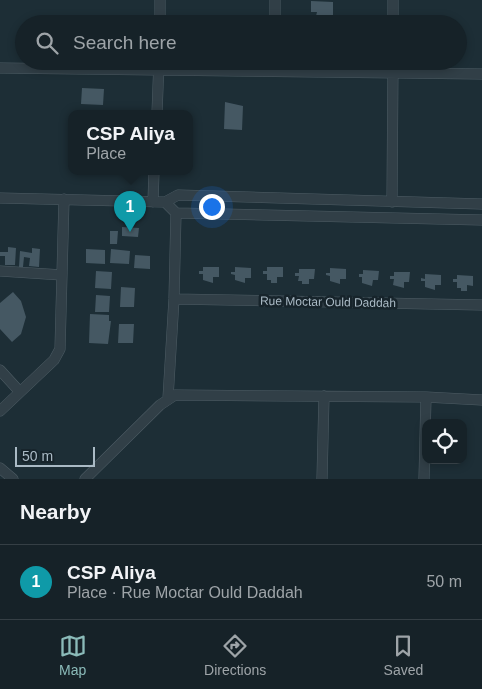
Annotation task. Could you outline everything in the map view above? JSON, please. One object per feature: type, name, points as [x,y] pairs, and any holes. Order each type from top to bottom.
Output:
[{"type":"street","points":[[160,0],[160,15]]},
{"type":"street","points":[[275,0],[275,15]]},
{"type":"street","points":[[393,0],[393,15]]},
{"type":"street","points":[[0,68],[15,68]]},
{"type":"street","points":[[157,110],[159,70]]},
{"type":"street","points":[[342,70],[393,73],[482,74]]},
{"type":"street","points":[[392,202],[393,73]]},
{"type":"street","points":[[153,202],[154,175]]},
{"type":"street","points":[[0,198],[164,202],[178,195],[482,204]]},
{"type":"street","points":[[0,411],[58,355],[64,199]]},
{"type":"street","points":[[164,202],[176,214],[482,220]]},
{"type":"street","points":[[168,398],[174,300],[176,214]]},
{"type":"street","points":[[0,271],[62,275]]},
{"type":"street","name":"Rue Moctar Ould Daddah","points":[[174,300],[482,305]]},
{"type":"street","points":[[0,370],[20,392]]},
{"type":"street","points":[[85,479],[168,398],[184,394],[426,397],[482,400]]},
{"type":"street","points":[[322,479],[324,396]]},
{"type":"street","points":[[424,479],[426,397]]},
{"type":"street","points":[[0,468],[14,479]]},
{"type":"building","points":[[311,1],[333,2],[333,15],[316,15],[317,12],[311,12]]},
{"type":"building","points":[[82,88],[104,89],[103,105],[81,104]]},
{"type":"building","points":[[225,102],[243,106],[242,130],[224,129]]},
{"type":"building","points":[[122,227],[139,228],[138,237],[122,236]]},
{"type":"building","points":[[110,231],[118,231],[117,244],[110,244]]},
{"type":"building","points":[[8,247],[16,248],[15,265],[5,265],[5,256],[0,256],[0,252],[8,252]]},
{"type":"building","points":[[32,248],[40,249],[39,267],[29,266],[30,258],[24,257],[23,267],[19,267],[20,251],[32,253]]},
{"type":"building","points":[[86,249],[105,250],[105,264],[86,263]]},
{"type":"building","points":[[111,249],[130,251],[129,264],[110,263]]},
{"type":"building","points":[[135,255],[150,256],[150,269],[134,268]]},
{"type":"building","points":[[203,267],[219,267],[219,277],[213,277],[213,283],[203,280],[203,274],[199,274],[199,271],[203,271]]},
{"type":"building","points":[[235,267],[251,268],[251,278],[245,278],[245,283],[235,280],[235,275],[231,274],[231,272],[235,272]]},
{"type":"building","points":[[267,267],[283,267],[283,277],[277,277],[277,283],[271,283],[271,280],[267,280],[267,274],[263,274],[263,271],[267,271]]},
{"type":"building","points":[[330,268],[346,269],[346,279],[340,279],[340,284],[330,281],[330,276],[326,275],[326,273],[330,273]]},
{"type":"building","points":[[299,269],[315,269],[314,279],[309,279],[309,284],[302,284],[302,281],[298,281],[299,276],[295,276],[295,273],[299,273]]},
{"type":"building","points":[[363,270],[379,271],[378,280],[373,280],[372,286],[362,283],[362,277],[359,277],[359,274],[363,274]]},
{"type":"building","points":[[96,271],[112,272],[111,289],[95,288]]},
{"type":"building","points":[[394,272],[410,272],[409,282],[404,282],[404,288],[393,285],[394,279],[390,279],[390,276],[394,276]]},
{"type":"building","points":[[425,274],[441,275],[441,285],[435,285],[435,290],[425,287],[425,281],[421,281],[421,278],[425,279]]},
{"type":"building","points":[[457,275],[473,276],[473,286],[467,285],[467,291],[461,291],[461,288],[457,288],[457,282],[453,282],[453,279],[457,279]]},
{"type":"building","points":[[121,287],[135,288],[134,307],[120,307]]},
{"type":"building","points":[[13,292],[21,301],[26,317],[21,334],[12,342],[0,329],[0,303]]},
{"type":"building","points":[[96,295],[110,296],[109,312],[95,312]]},
{"type":"building","points":[[90,314],[109,315],[109,321],[111,321],[108,344],[89,343]]},
{"type":"building","points":[[119,324],[134,324],[133,343],[118,343]]},
{"type":"place","name":"CSP Aliya","points":[[130,232]]}]
